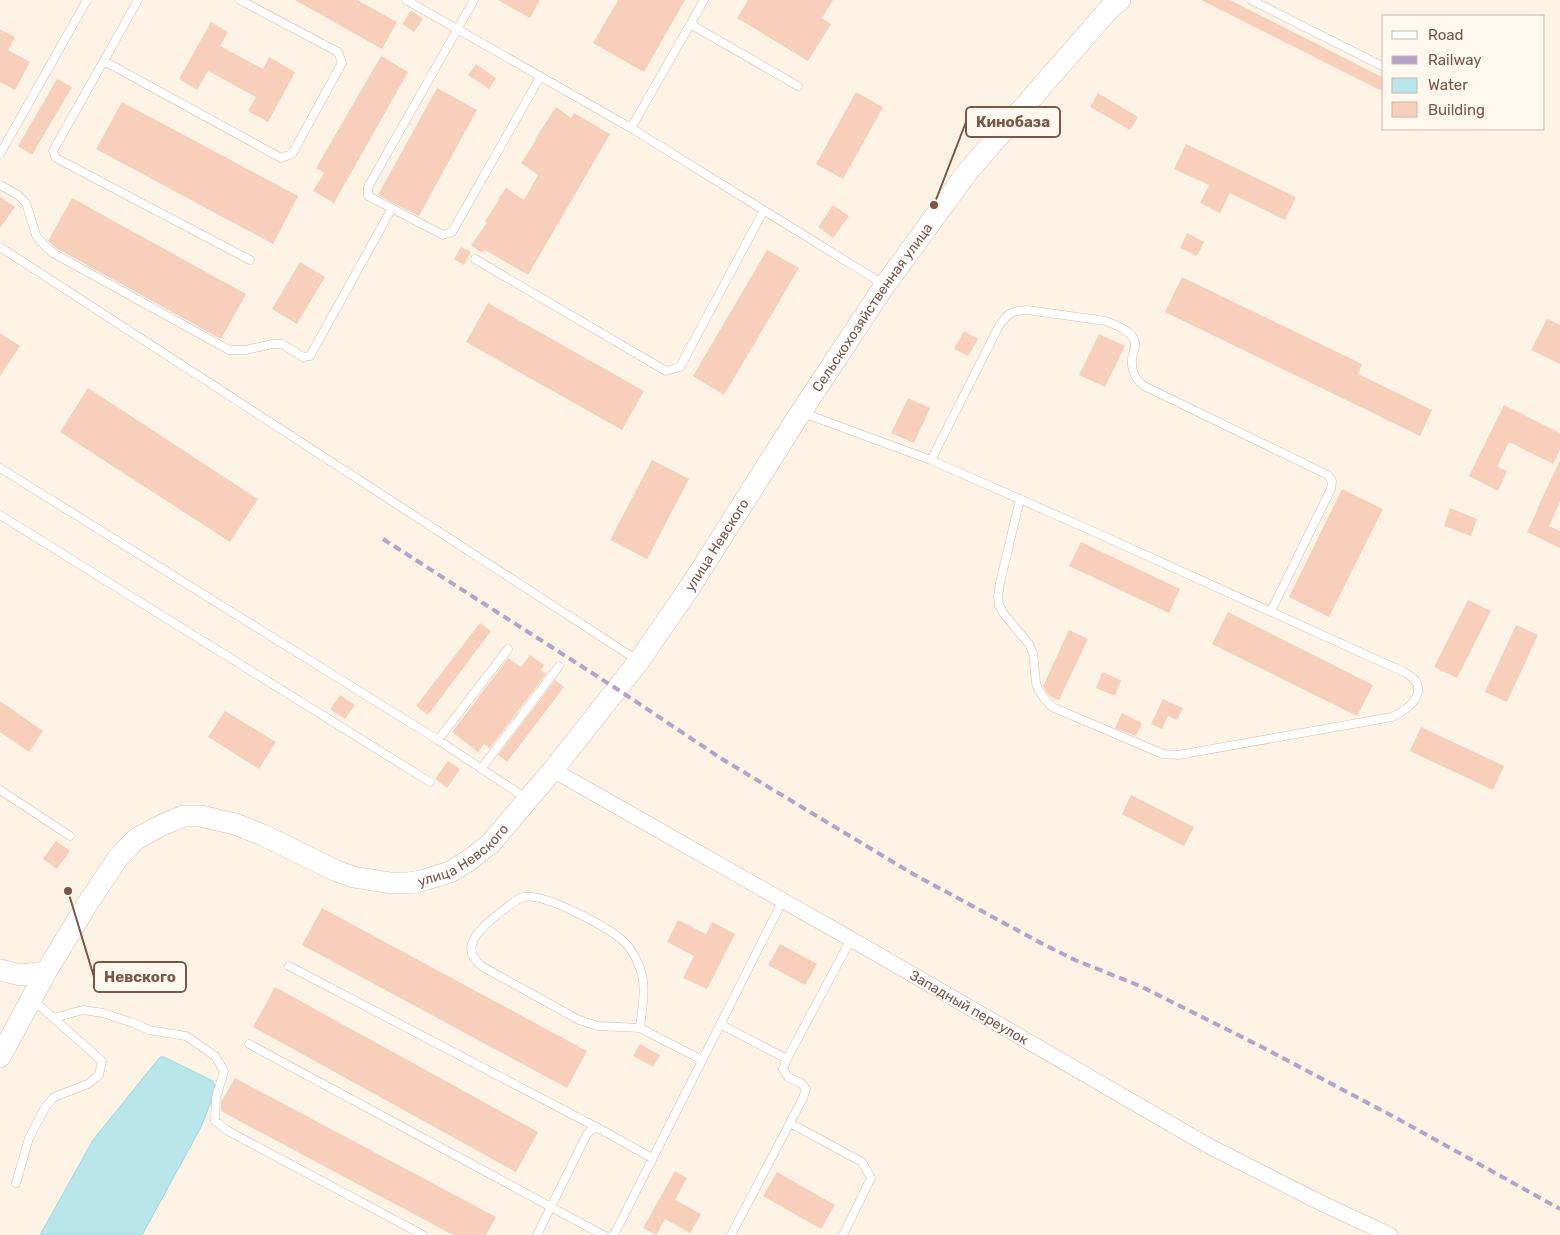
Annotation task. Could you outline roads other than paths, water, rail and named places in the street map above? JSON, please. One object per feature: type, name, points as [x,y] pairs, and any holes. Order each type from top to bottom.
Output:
[{"type":"main road","name":"Сельскохозяйственная улица","points":[[801,412],[885,285],[969,170],[1104,15],[1120,0]]},
{"type":"main road","name":"улица Невского","points":[[3,1043],[86,906],[118,858],[136,839],[184,816],[201,816],[235,824],[263,835],[334,870],[354,877],[391,884],[408,884],[436,878],[468,861],[490,844],[553,770],[639,661],[690,587],[801,412]]},
{"type":"main road","points":[[0,970],[21,975],[46,972]]},
{"type":"street","name":"Западный переулок","points":[[553,770],[783,900],[1207,1145],[1319,1202],[1390,1235]]},
{"type":"lane","points":[[0,154],[87,0]]},
{"type":"lane","points":[[138,0],[53,151],[56,158],[250,260]]},
{"type":"lane","points":[[104,61],[281,158],[292,154],[342,63],[338,52],[240,0]]},
{"type":"lane","points":[[406,0],[631,128],[885,285]]},
{"type":"lane","points":[[474,0],[368,187],[368,196],[444,236],[452,232],[540,77]]},
{"type":"lane","points":[[631,128],[704,0]]},
{"type":"lane","points":[[1251,0],[1382,66]]},
{"type":"lane","points":[[690,24],[798,86]]},
{"type":"lane","points":[[0,185],[18,195],[26,203],[36,235],[53,253],[229,350],[245,350],[282,344],[303,357],[310,356],[392,208]]},
{"type":"lane","points":[[475,259],[666,371],[680,367],[764,210]]},
{"type":"lane","points":[[0,247],[639,661]]},
{"type":"lane","points":[[930,460],[999,326],[1007,315],[1015,310],[1027,310],[1106,321],[1115,324],[1125,330],[1135,341],[1132,372],[1137,381],[1328,475],[1332,482],[1331,488],[1271,611]]},
{"type":"lane","points":[[801,412],[930,460],[1020,499],[1410,674],[1418,684],[1417,696],[1403,712],[1392,717],[1178,755],[1163,754],[1052,707],[1038,689],[1033,653],[1029,644],[1004,614],[999,605],[1000,583],[1020,499]]},
{"type":"lane","points":[[0,468],[438,740],[528,800]]},
{"type":"lane","points":[[0,515],[430,782]]},
{"type":"lane","points":[[438,740],[508,649]]},
{"type":"lane","points":[[480,769],[559,666]]},
{"type":"lane","points":[[0,790],[70,836]]},
{"type":"lane","points":[[640,1028],[644,987],[640,969],[634,955],[622,940],[578,914],[558,904],[525,897],[516,901],[483,925],[473,939],[472,951],[475,961],[579,1020],[598,1026],[640,1028],[702,1060]]},
{"type":"lane","points":[[612,1235],[615,1233],[783,900]]},
{"type":"lane","points":[[730,1235],[803,1098],[806,1089],[801,1083],[788,1077],[784,1069],[787,1059],[851,939]]},
{"type":"lane","points":[[289,966],[652,1158]]},
{"type":"lane","points":[[16,1183],[29,1138],[46,1106],[54,1097],[88,1084],[99,1075],[102,1061],[31,998]]},
{"type":"lane","points":[[53,1018],[83,1010],[103,1013],[149,1030],[186,1036],[215,1056],[224,1071],[216,1098],[215,1121],[228,1131],[423,1235]]},
{"type":"lane","points":[[720,1024],[787,1059]]},
{"type":"lane","points":[[249,1044],[603,1235]]},
{"type":"lane","points":[[790,1123],[862,1162],[871,1178],[843,1235]]},
{"type":"lane","points":[[537,1235],[587,1134],[592,1129],[598,1128]]},
{"type":"water","points":[[160,1057],[164,1057],[213,1081],[216,1089],[201,1127],[142,1235],[40,1235],[93,1140]]},
{"type":"railway","points":[[383,539],[617,689],[722,759],[913,874],[1075,960],[1140,986],[1262,1047],[1398,1119],[1560,1209]]},
{"type":"place","name":"Кинобаза","points":[[934,205]]},
{"type":"place","name":"Невского","points":[[68,891]]}]
